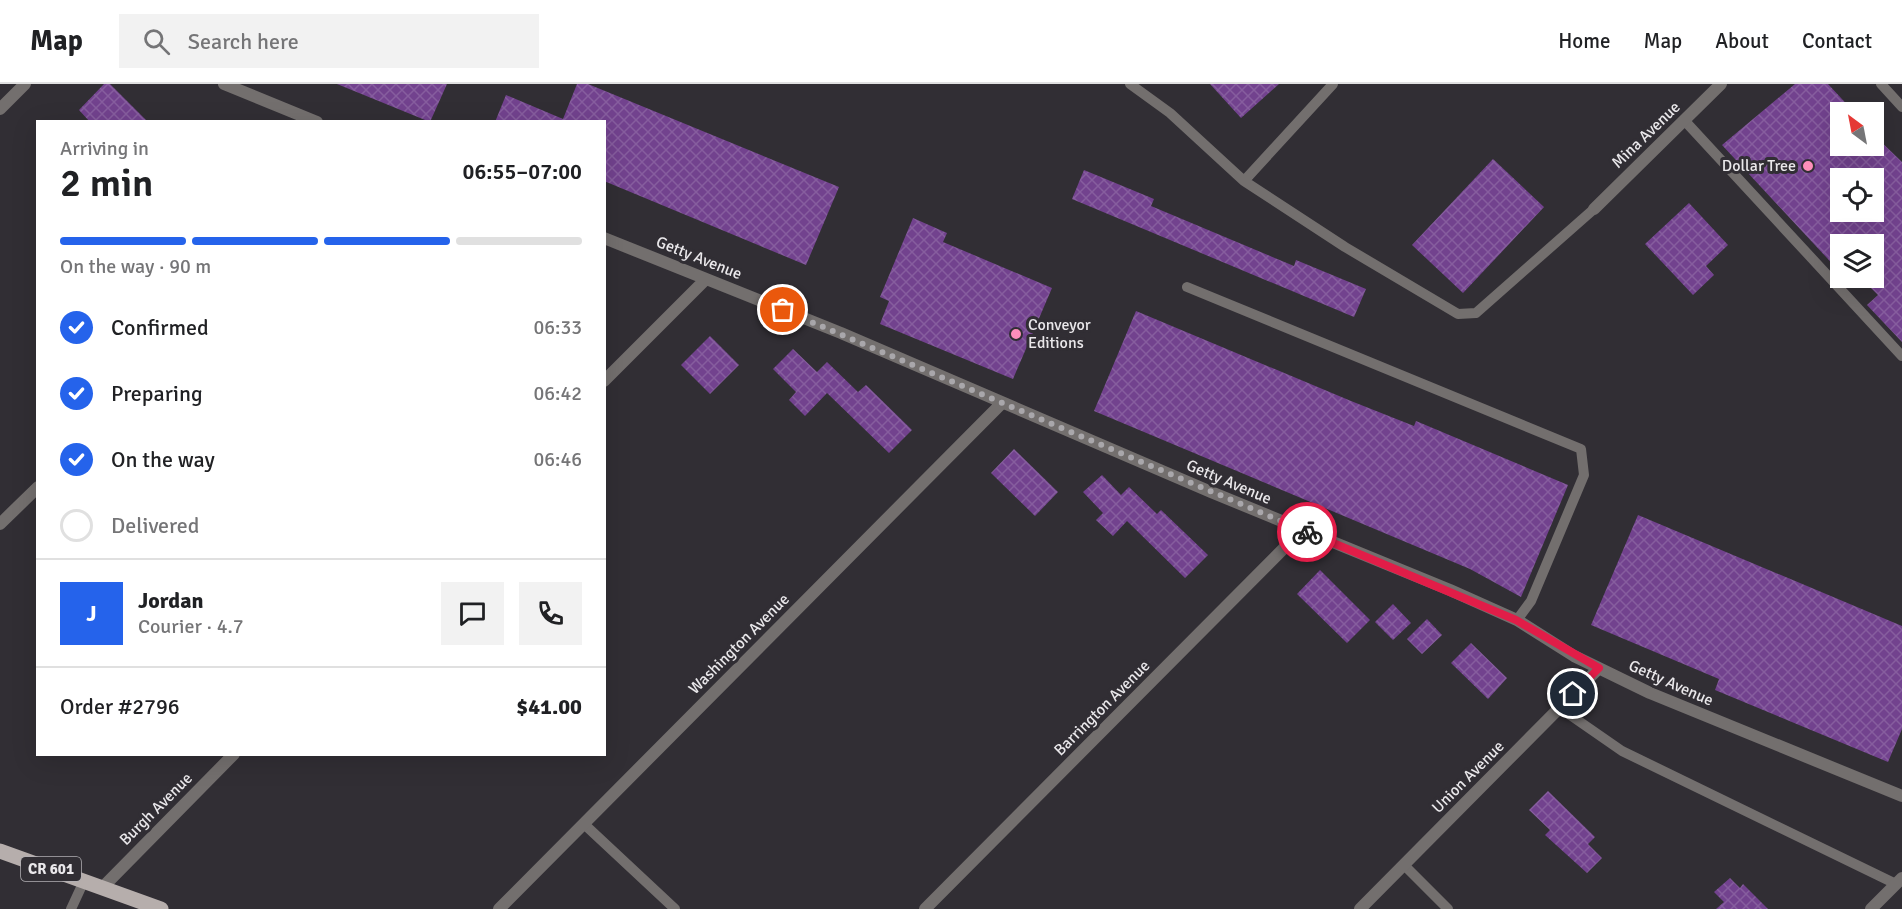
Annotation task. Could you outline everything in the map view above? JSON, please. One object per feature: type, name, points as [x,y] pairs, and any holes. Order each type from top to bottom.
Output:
[{"type":"main road","name":"CR 601","points":[[0,851],[161,909]]},
{"type":"street","points":[[0,109],[25,84]]},
{"type":"street","points":[[224,84],[312,120]]},
{"type":"street","name":"Mina Avenue","points":[[1594,209],[1721,84]]},
{"type":"street","name":"Getty Avenue","points":[[606,239],[1516,620],[1599,668],[1650,693],[1902,796]]},
{"type":"street","points":[[606,379],[706,279]]},
{"type":"street","name":"Washington Avenue","points":[[499,909],[1002,403]]},
{"type":"street","points":[[0,524],[36,489]]},
{"type":"street","name":"Barrington Avenue","points":[[925,909],[1302,530]]},
{"type":"street","name":"Union Avenue","points":[[1361,909],[1599,668]]},
{"type":"street","name":"Burgh Avenue","points":[[102,888],[232,756]]},
{"type":"street","points":[[1871,909],[1899,881]]},
{"type":"lane","points":[[1130,84],[1170,113],[1244,181],[1345,248],[1458,314],[1476,313],[1594,209]]},
{"type":"lane","points":[[1244,181],[1333,84]]},
{"type":"lane","points":[[1881,84],[1902,107]]},
{"type":"lane","points":[[1684,120],[1902,356]]},
{"type":"lane","points":[[1187,287],[1581,449],[1584,475],[1531,601],[1516,620]]},
{"type":"lane","points":[[1560,708],[1622,751],[1899,881]]},
{"type":"lane","points":[[584,824],[675,909]]},
{"type":"lane","points":[[1404,866],[1441,907]]},
{"type":"lane","points":[[71,909],[84,881]]},
{"type":"building","points":[[104,84],[110,84],[146,120],[88,120],[79,110]]},
{"type":"building","points":[[337,84],[447,84],[431,120],[425,120]]},
{"type":"building","points":[[577,84],[588,84],[839,187],[806,265],[606,182],[606,120],[496,120],[506,95],[563,119]]},
{"type":"building","points":[[1210,84],[1279,84],[1241,118]]},
{"type":"building","name":"Dollar Tree","points":[[1795,84],[1828,84],[1845,102],[1830,102],[1830,156],[1884,156],[1884,145],[1902,162],[1902,342],[1867,305],[1878,295],[1871,288],[1884,288],[1884,234],[1830,234],[1830,261],[1722,145]]},
{"type":"building","points":[[1493,159],[1544,207],[1463,293],[1412,245]]},
{"type":"building","points":[[1084,170],[1154,199],[1151,206],[1294,266],[1296,260],[1366,289],[1354,317],[1072,199]]},
{"type":"building","points":[[1689,203],[1728,245],[1706,266],[1714,275],[1693,295],[1645,244]]},
{"type":"building","points":[[913,218],[947,233],[943,242],[1052,288],[1013,379],[880,324],[889,301],[880,297]]},
{"type":"building","points":[[1136,311],[1351,401],[1414,426],[1416,421],[1568,485],[1521,597],[1470,569],[1094,411]]},
{"type":"building","points":[[710,336],[739,365],[710,394],[681,365]]},
{"type":"building","points":[[793,349],[817,372],[827,362],[858,392],[866,385],[912,430],[889,453],[827,393],[805,416],[789,400],[796,392],[773,369]]},
{"type":"building","points":[[1014,449],[1058,492],[1035,516],[991,473]]},
{"type":"building","points":[[1102,475],[1121,495],[1129,487],[1157,514],[1161,510],[1208,555],[1185,578],[1127,521],[1113,536],[1096,520],[1103,513],[1083,492]]},
{"type":"building","points":[[1638,515],[1902,626],[1902,729],[1888,762],[1715,690],[1719,679],[1591,625]]},
{"type":"building","points":[[1320,570],[1370,620],[1347,643],[1297,594]]},
{"type":"building","points":[[1393,604],[1411,623],[1393,640],[1375,622]]},
{"type":"building","points":[[1427,619],[1442,635],[1422,654],[1407,639]]},
{"type":"building","points":[[1471,643],[1507,678],[1488,699],[1451,663]]},
{"type":"building","points":[[1548,791],[1595,837],[1588,844],[1602,858],[1587,873],[1545,835],[1550,830],[1529,810]]},
{"type":"building","points":[[1730,878],[1740,888],[1743,884],[1768,909],[1716,909],[1724,902],[1714,892]]},
{"type":"way so far","points":[[783,310],[1307,532]]},
{"type":"place","name":"Dollar Tree","points":[[1808,166]]},
{"type":"place","name":"Conveyor Editions","points":[[1016,334]]},
{"type":"route","points":[[1307,532],[1450,590],[1516,620],[1574,656],[1599,668],[1573,694]]}]
